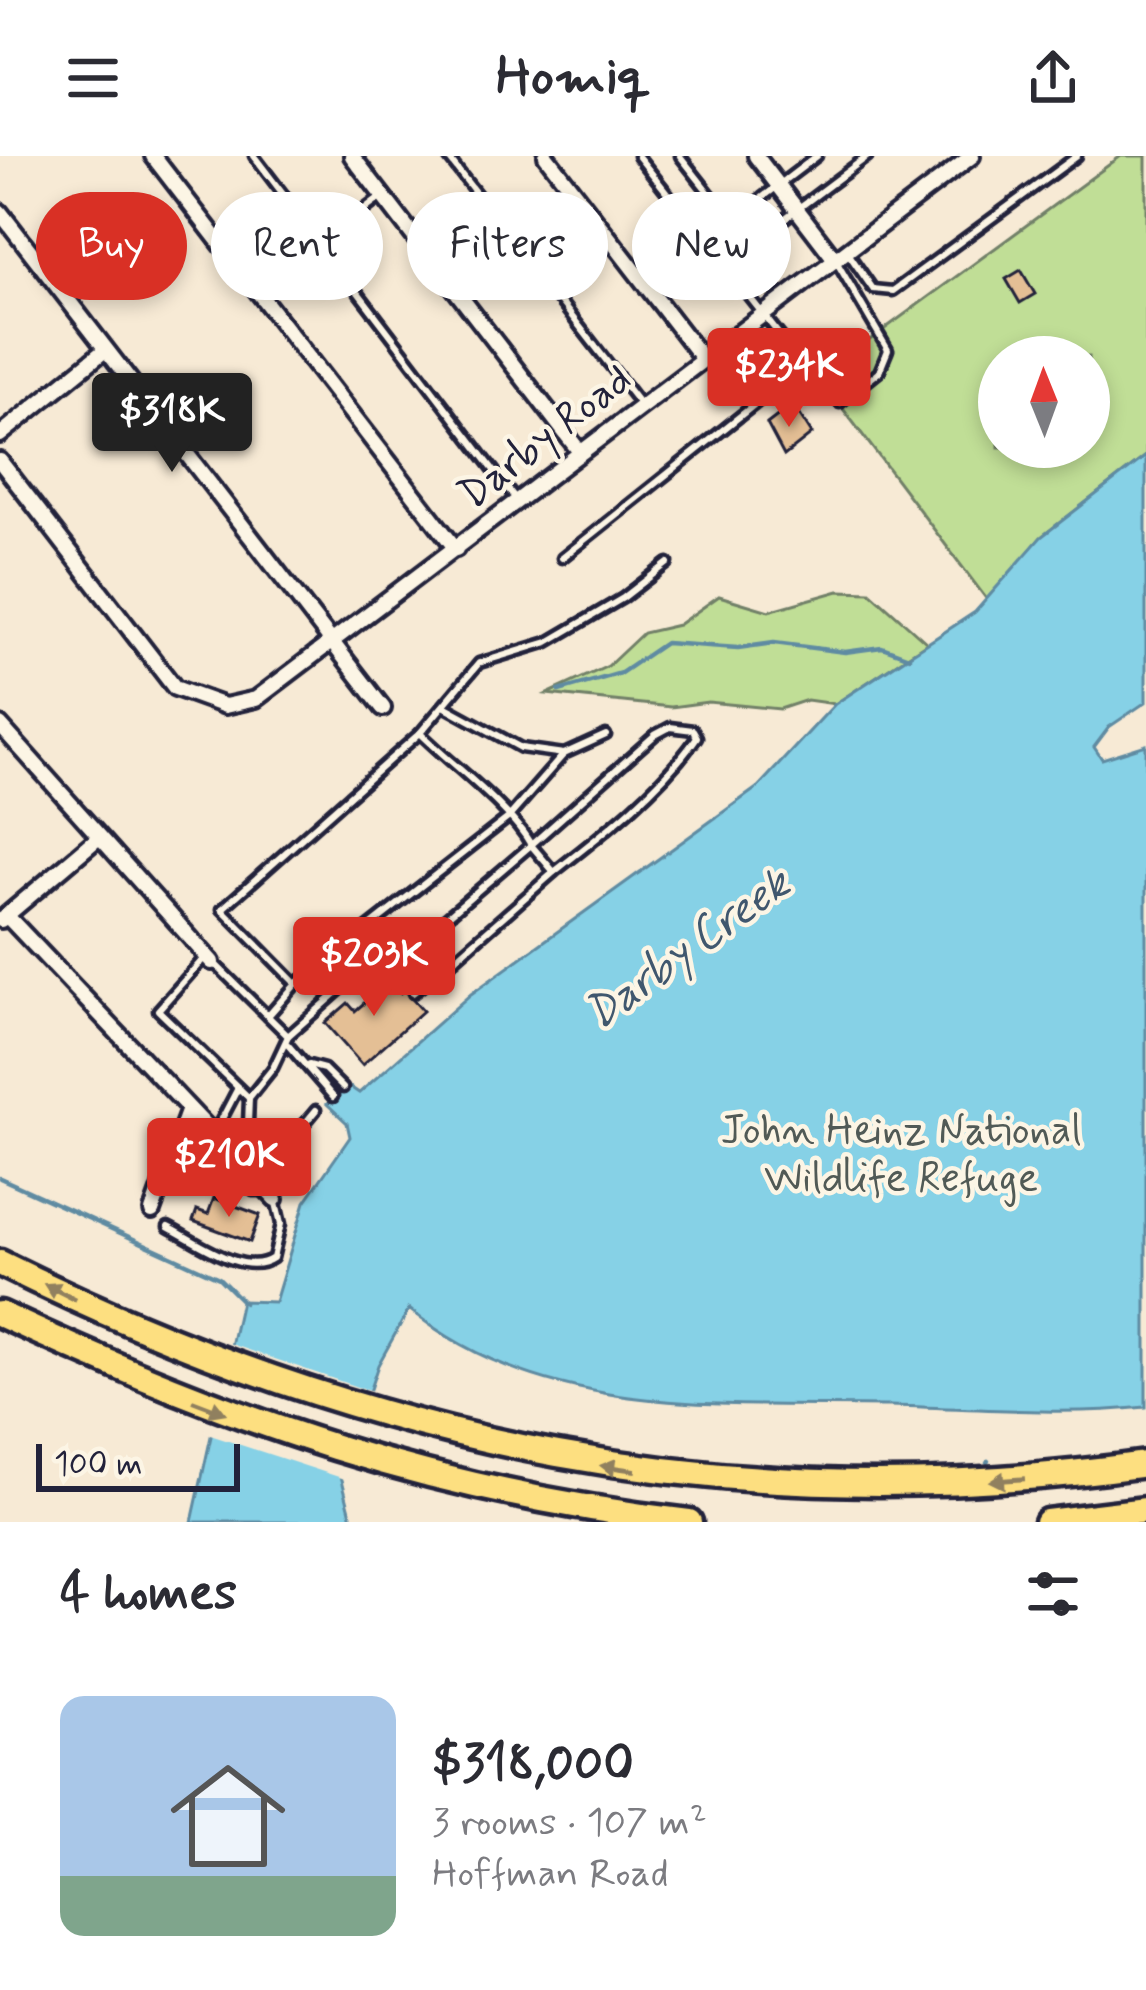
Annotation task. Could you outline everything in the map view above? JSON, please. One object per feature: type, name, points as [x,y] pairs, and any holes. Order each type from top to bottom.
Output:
[{"type":"highway","points":[[0,1263],[120,1322],[269,1382],[409,1425],[601,1466],[797,1484],[961,1483],[1146,1464]]},
{"type":"highway","points":[[0,1314],[101,1362],[256,1425],[399,1470],[541,1501],[689,1522]]},
{"type":"highway","points":[[1048,1522],[1146,1510]]},
{"type":"street","points":[[153,156],[456,549]]},
{"type":"street","points":[[352,156],[380,192]]},
{"type":"street","points":[[546,156],[702,358]]},
{"type":"street","points":[[755,156],[797,210],[840,254]]},
{"type":"street","name":"Darby Road","points":[[0,461],[168,681],[185,694],[225,706],[256,699],[972,156]]},
{"type":"street","points":[[383,196],[580,452]]},
{"type":"street","points":[[0,212],[383,708]]},
{"type":"street","points":[[0,435],[105,350]]},
{"type":"street","points":[[0,725],[209,959]]},
{"type":"street","points":[[98,838],[3,919],[271,1195]]},
{"type":"street","points":[[152,1211],[189,1109]]},
{"type":"lane","points":[[254,156],[282,192]]},
{"type":"lane","points":[[447,156],[641,405]]},
{"type":"lane","points":[[562,558],[798,373],[796,358],[638,156]]},
{"type":"lane","points":[[680,156],[728,217],[817,156]]},
{"type":"lane","points":[[791,214],[868,156]]},
{"type":"lane","points":[[840,254],[873,290],[893,291],[1077,156]]},
{"type":"lane","points":[[839,403],[879,372],[888,350],[840,254]]},
{"type":"lane","points":[[365,300],[518,501]]},
{"type":"lane","points":[[296,984],[222,909],[420,733],[479,663],[548,642],[623,598],[668,563]]},
{"type":"lane","points":[[444,706],[521,748],[564,754]]},
{"type":"lane","points":[[316,1110],[277,1157],[248,1124],[248,1097],[288,1040],[385,950],[427,934],[655,735],[670,727],[693,730],[697,737],[690,747],[650,788],[412,993]]},
{"type":"lane","points":[[420,733],[508,818],[554,872]]},
{"type":"lane","points":[[268,1016],[296,984],[508,818],[564,754],[606,735]]},
{"type":"lane","points":[[427,934],[446,968]]},
{"type":"lane","points":[[248,1097],[158,1010],[209,959],[268,1016],[309,1065],[310,1076],[333,1097]]},
{"type":"lane","points":[[309,1065],[324,1069],[343,1088]]},
{"type":"lane","points":[[214,1135],[238,1088]]},
{"type":"lane","points":[[168,1227],[244,1264],[262,1265],[273,1258],[281,1224],[271,1195]]},
{"type":"green space","points":[[1121,156],[1146,156],[1146,456],[1041,537],[988,601],[819,377]]},
{"type":"green space","points":[[839,591],[870,592],[927,643],[835,704],[807,700],[780,709],[708,702],[671,707],[547,694],[608,666],[643,633],[678,625],[719,596],[769,611]]},
{"type":"water","name":"John Heinz National Wildlife Refuge","points":[[1146,456],[1146,702],[1109,727],[1094,747],[1102,759],[1146,745],[1146,1407],[1018,1411],[638,1398],[577,1388],[518,1371],[462,1345],[409,1309],[378,1365],[341,1476],[353,1522],[192,1522],[241,1301],[275,1302],[305,1202],[350,1137],[347,1123],[327,1104],[347,1085],[359,1093],[471,994],[758,787],[835,704],[975,612],[1041,537]]},
{"type":"pier","points":[[225,1342],[375,1393],[348,1480],[204,1433]]},
{"type":"building","points":[[1021,270],[1035,294],[1020,303],[1006,279]]},
{"type":"building","points":[[793,404],[812,434],[784,456],[767,424]]},
{"type":"building","points":[[377,977],[386,977],[400,993],[404,990],[423,1011],[362,1065],[325,1023],[348,1003],[355,1011],[370,998],[363,990]]},
{"type":"building","points":[[214,1198],[260,1215],[250,1242],[193,1221],[197,1210],[208,1214]]},
{"type":"waterway","points":[[559,691],[621,673],[665,643],[738,648],[774,643],[845,652],[882,647],[909,657]]},
{"type":"waterway","points":[[0,1178],[219,1278],[244,1303]]},
{"type":"water label","name":"Darby Creek","points":[[688,950]]}]
